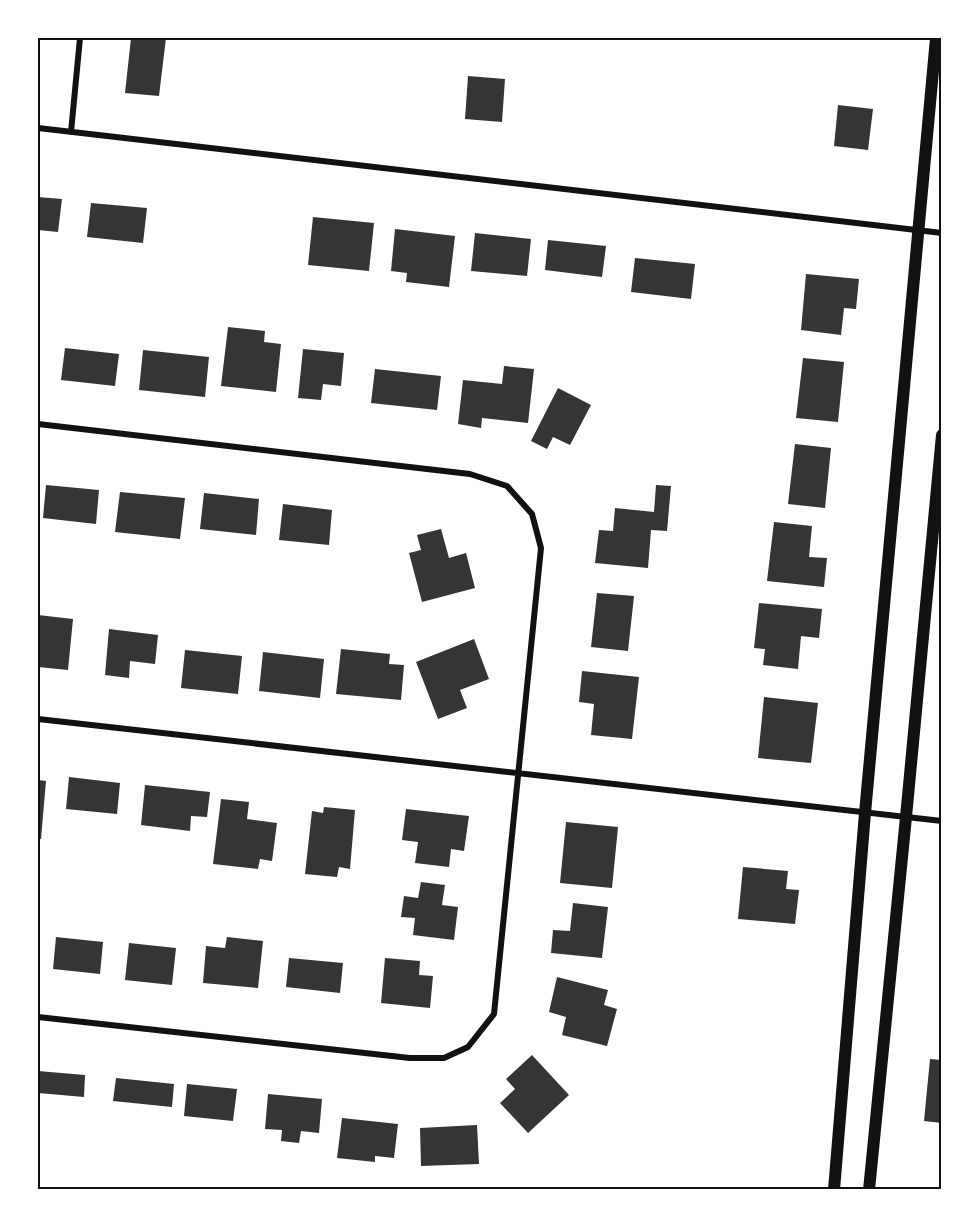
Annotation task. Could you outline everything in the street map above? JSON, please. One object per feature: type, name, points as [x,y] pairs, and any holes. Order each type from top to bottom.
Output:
[{"type":"main road","points":[[834,1190],[865,813],[936,38]]},
{"type":"main road","points":[[869,1190],[942,435]]},
{"type":"street","points":[[71,132],[80,38]]},
{"type":"street","points":[[38,128],[942,233]]},
{"type":"street","points":[[38,424],[470,474],[507,486],[532,514],[541,548],[494,1014],[468,1047],[444,1058],[410,1058],[38,1017]]},
{"type":"street","points":[[38,719],[942,821]]},
{"type":"building","points":[[131,38],[166,38],[159,96],[125,93]]},
{"type":"building","points":[[468,76],[505,79],[502,122],[465,119]]},
{"type":"building","points":[[838,105],[873,109],[868,150],[834,146]]},
{"type":"building","points":[[38,197],[62,199],[58,232],[38,230]]},
{"type":"building","points":[[91,203],[147,208],[143,243],[87,237]]},
{"type":"building","points":[[313,217],[374,223],[369,271],[308,265]]},
{"type":"building","points":[[395,229],[455,236],[449,287],[406,282],[407,273],[391,271]]},
{"type":"building","points":[[475,233],[531,239],[527,276],[471,271]]},
{"type":"building","points":[[548,240],[606,246],[602,277],[545,270]]},
{"type":"building","points":[[635,258],[695,264],[691,299],[631,292]]},
{"type":"building","points":[[806,274],[859,279],[856,309],[844,308],[841,335],[801,330]]},
{"type":"building","points":[[228,327],[265,331],[264,342],[281,344],[276,392],[221,386]]},
{"type":"building","points":[[65,348],[119,354],[115,386],[61,380]]},
{"type":"building","points":[[303,349],[344,353],[341,386],[323,384],[321,400],[298,398]]},
{"type":"building","points":[[143,350],[209,357],[205,397],[139,390]]},
{"type":"building","points":[[803,358],[844,362],[838,422],[796,418]]},
{"type":"building","points":[[504,366],[534,369],[528,423],[482,418],[481,428],[458,424],[463,380],[502,384]]},
{"type":"building","points":[[375,369],[441,376],[437,410],[371,403]]},
{"type":"building","points":[[558,388],[591,405],[570,445],[553,437],[547,449],[531,441]]},
{"type":"building","points":[[795,444],[831,448],[825,508],[788,504]]},
{"type":"building","points":[[46,485],[99,490],[96,524],[43,518]]},
{"type":"building","points":[[656,485],[671,486],[667,531],[651,530],[648,568],[595,563],[599,530],[613,531],[615,508],[654,512]]},
{"type":"building","points":[[120,492],[185,498],[180,539],[115,532]]},
{"type":"building","points":[[204,493],[259,499],[256,535],[200,529]]},
{"type":"building","points":[[283,504],[332,510],[329,545],[279,540]]},
{"type":"building","points":[[774,522],[812,526],[809,557],[827,558],[824,587],[767,581]]},
{"type":"building","points":[[441,529],[449,558],[466,553],[475,588],[422,602],[409,553],[421,550],[417,535]]},
{"type":"building","points":[[597,593],[634,596],[628,651],[591,647]]},
{"type":"building","points":[[759,603],[822,609],[819,638],[801,636],[798,669],[763,665],[765,649],[754,648]]},
{"type":"building","points":[[38,615],[73,619],[68,670],[38,667]]},
{"type":"building","points":[[109,629],[158,635],[155,664],[130,661],[129,678],[105,675]]},
{"type":"building","points":[[474,639],[489,679],[460,690],[467,708],[438,719],[416,662]]},
{"type":"building","points":[[341,649],[390,654],[389,664],[404,665],[401,700],[336,694]]},
{"type":"building","points":[[185,650],[242,656],[238,694],[181,688]]},
{"type":"building","points":[[263,652],[324,659],[320,698],[259,691]]},
{"type":"building","points":[[582,671],[639,677],[632,739],[591,735],[594,704],[579,702]]},
{"type":"building","points":[[764,697],[818,703],[811,763],[758,758]]},
{"type":"building","points":[[69,777],[120,783],[117,814],[66,809]]},
{"type":"building","points":[[38,780],[46,781],[41,839],[38,839]]},
{"type":"building","points":[[145,785],[210,792],[207,817],[191,816],[190,831],[141,825]]},
{"type":"building","points":[[221,799],[249,802],[247,819],[277,823],[272,861],[260,859],[258,869],[213,864]]},
{"type":"building","points":[[324,807],[355,810],[350,869],[339,867],[337,877],[305,874],[312,811],[323,813]]},
{"type":"building","points":[[406,809],[469,816],[464,851],[451,849],[449,867],[415,863],[418,842],[402,840]]},
{"type":"building","points":[[566,822],[618,827],[612,888],[560,883]]},
{"type":"building","points":[[743,867],[788,871],[786,889],[799,890],[795,924],[738,919]]},
{"type":"building","points":[[421,882],[445,885],[442,905],[458,907],[454,940],[413,935],[415,918],[401,917],[404,896],[418,898]]},
{"type":"building","points":[[573,903],[608,907],[602,958],[551,953],[553,930],[570,931]]},
{"type":"building","points":[[56,937],[103,942],[100,974],[53,969]]},
{"type":"building","points":[[227,937],[263,941],[258,988],[203,983],[206,946],[225,948]]},
{"type":"building","points":[[129,943],[176,948],[172,985],[125,980]]},
{"type":"building","points":[[289,958],[343,963],[340,993],[286,987]]},
{"type":"building","points":[[385,958],[420,961],[419,975],[433,976],[430,1008],[381,1003]]},
{"type":"building","points":[[557,977],[608,990],[604,1005],[617,1009],[607,1046],[562,1035],[566,1017],[549,1012]]},
{"type":"building","points":[[532,1055],[569,1095],[528,1133],[500,1103],[515,1089],[506,1079]]},
{"type":"building","points":[[930,1059],[942,1060],[942,1123],[924,1121]]},
{"type":"building","points":[[38,1071],[85,1075],[84,1097],[38,1093]]},
{"type":"building","points":[[116,1078],[174,1084],[172,1107],[113,1101]]},
{"type":"building","points":[[187,1084],[237,1089],[233,1121],[184,1116]]},
{"type":"building","points":[[268,1094],[322,1099],[319,1133],[301,1131],[299,1143],[281,1141],[282,1130],[265,1129]]},
{"type":"building","points":[[342,1118],[398,1124],[394,1158],[375,1156],[375,1162],[337,1158]]},
{"type":"building","points":[[477,1125],[479,1164],[421,1166],[420,1128]]}]
